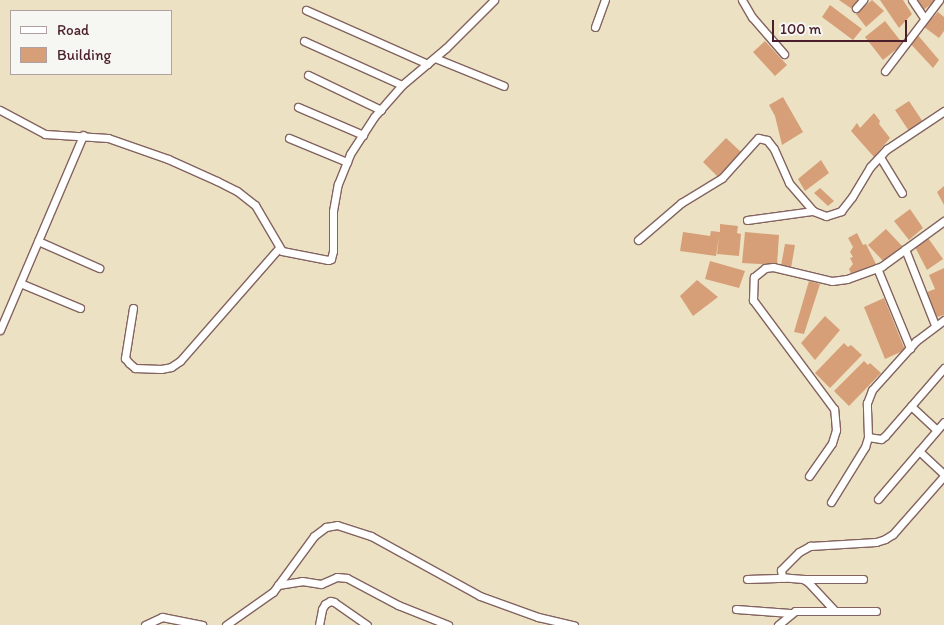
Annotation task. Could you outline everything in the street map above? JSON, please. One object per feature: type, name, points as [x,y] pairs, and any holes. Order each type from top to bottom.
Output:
[{"type":"street","points":[[0,110],[45,134],[108,138],[168,159],[237,191],[255,205],[279,248],[286,253],[325,260],[331,259],[333,251],[333,211],[338,184],[347,162],[363,135],[402,85],[435,58],[494,0]]},
{"type":"street","points":[[595,27],[606,0]]},
{"type":"street","points":[[742,0],[752,17],[784,54]]},
{"type":"street","points":[[856,8],[864,0]]},
{"type":"street","points":[[912,0],[924,18]]},
{"type":"street","points":[[885,71],[939,0]]},
{"type":"street","points":[[306,10],[428,64]]},
{"type":"street","points":[[304,41],[402,85]]},
{"type":"street","points":[[435,58],[504,86]]},
{"type":"street","points":[[308,75],[381,110]]},
{"type":"street","points":[[298,107],[363,135]]},
{"type":"street","points":[[747,220],[813,211],[826,216],[841,211],[870,167],[880,157],[944,111]]},
{"type":"street","points":[[0,330],[83,135]]},
{"type":"street","points":[[289,138],[347,162]]},
{"type":"street","points":[[638,240],[681,203],[722,178],[758,138],[766,140],[774,149],[789,182],[813,211]]},
{"type":"street","points":[[880,157],[902,193]]},
{"type":"street","points":[[808,476],[832,443],[836,430],[834,409],[753,300],[754,278],[765,268],[773,267],[832,281],[848,280],[877,268],[944,221]]},
{"type":"street","points":[[38,241],[99,268]]},
{"type":"street","points":[[133,308],[125,358],[135,368],[161,369],[172,367],[180,361],[279,248]]},
{"type":"street","points":[[906,249],[935,325]]},
{"type":"street","points":[[877,268],[910,348]]},
{"type":"street","points":[[20,283],[80,308]]},
{"type":"street","points":[[831,502],[865,447],[868,437],[866,403],[872,390],[910,348],[935,325],[944,320]]},
{"type":"street","points":[[868,437],[880,439],[885,436],[944,368]]},
{"type":"street","points":[[911,406],[937,430]]},
{"type":"street","points":[[878,499],[944,422]]},
{"type":"street","points":[[785,578],[781,575],[782,570],[804,548],[876,542],[885,540],[893,534],[944,475],[919,451]]},
{"type":"street","points":[[226,625],[263,600],[278,586],[296,558],[314,536],[326,527],[337,525],[371,536],[480,596],[538,617],[574,625]]},
{"type":"street","points":[[278,586],[302,581],[321,584],[337,577],[347,578],[398,604],[448,625]]},
{"type":"street","points":[[747,579],[863,578]]},
{"type":"street","points":[[803,579],[834,610]]},
{"type":"street","points":[[319,625],[322,609],[330,601],[366,625]]},
{"type":"street","points":[[736,609],[790,613],[801,610],[876,611]]},
{"type":"street","points":[[778,625],[790,613]]},
{"type":"street","points":[[145,625],[162,617],[202,625]]},
{"type":"building","points":[[839,0],[858,0],[852,9]]},
{"type":"building","points":[[872,0],[884,11],[866,27],[856,14]]},
{"type":"building","points":[[880,0],[903,0],[912,14],[899,28]]},
{"type":"building","points":[[915,0],[937,0],[922,11]]},
{"type":"building","points":[[830,5],[862,29],[853,40],[822,17]]},
{"type":"building","points":[[938,12],[944,17],[944,31],[939,38],[924,27]]},
{"type":"building","points":[[885,21],[903,44],[883,60],[865,37]]},
{"type":"building","points":[[916,33],[939,60],[933,68],[908,41]]},
{"type":"building","points":[[765,41],[787,65],[775,76],[753,52]]},
{"type":"building","points":[[783,97],[803,132],[782,145],[775,116],[769,105]]},
{"type":"building","points":[[909,101],[923,122],[909,131],[895,110]]},
{"type":"building","points":[[874,113],[880,121],[879,124],[890,138],[874,157],[851,131],[857,123],[860,128]]},
{"type":"building","points":[[726,138],[741,152],[718,177],[703,162]]},
{"type":"building","points":[[821,160],[829,173],[805,191],[798,179]]},
{"type":"building","points":[[944,186],[944,205],[937,192]]},
{"type":"building","points":[[820,188],[834,201],[828,206],[814,193]]},
{"type":"building","points":[[910,209],[923,228],[909,240],[894,221]]},
{"type":"building","points":[[720,224],[738,226],[737,233],[741,234],[739,256],[717,254],[719,236],[716,256],[680,251],[683,232],[710,236],[711,231],[720,232]]},
{"type":"building","points":[[886,229],[902,246],[884,262],[868,245]]},
{"type":"building","points":[[745,232],[779,235],[777,265],[742,263]]},
{"type":"building","points":[[857,233],[863,245],[866,244],[876,264],[852,276],[849,269],[853,264],[850,258],[853,257],[850,252],[853,247],[848,238]]},
{"type":"building","points":[[928,238],[943,259],[927,270],[915,247]]},
{"type":"building","points":[[785,244],[795,245],[791,268],[781,266]]},
{"type":"building","points":[[710,261],[745,271],[739,288],[705,279]]},
{"type":"building","points":[[944,268],[944,315],[937,317],[927,292],[935,289],[929,275]]},
{"type":"building","points":[[697,280],[718,297],[693,316],[680,296]]},
{"type":"building","points":[[809,281],[820,284],[804,334],[794,332]]},
{"type":"building","points":[[884,298],[905,350],[885,359],[864,307]]},
{"type":"building","points":[[825,316],[840,330],[815,360],[801,343]]},
{"type":"building","points":[[844,343],[848,347],[851,345],[862,355],[830,388],[815,373]]},
{"type":"building","points":[[864,361],[868,365],[870,363],[881,373],[849,406],[834,391]]}]
